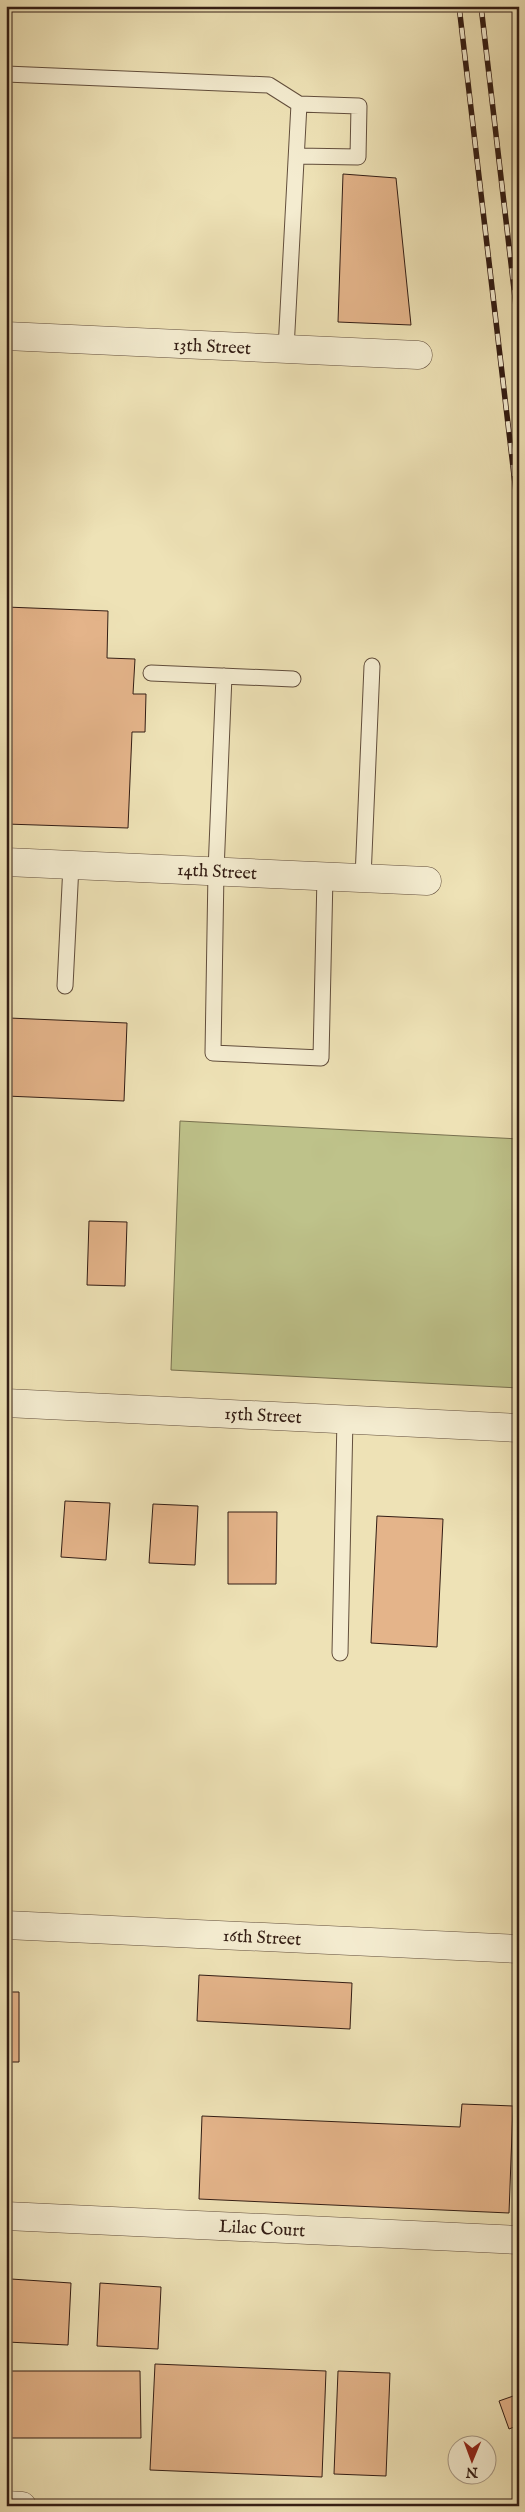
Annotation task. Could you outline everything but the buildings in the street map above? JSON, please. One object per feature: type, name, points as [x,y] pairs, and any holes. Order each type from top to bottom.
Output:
[{"type":"street","name":"13th Street","points":[[6,336],[418,355]]},
{"type":"street","name":"14th Street","points":[[6,862],[427,881]]},
{"type":"street","name":"15th Street","points":[[6,1403],[519,1428]]},
{"type":"street","name":"16th Street","points":[[6,1925],[519,1949]]},
{"type":"street","name":"Lilac Court","points":[[6,2216],[519,2240]]},
{"type":"street","points":[[6,2505],[22,2506]]},
{"type":"lane","points":[[6,74],[268,85],[299,104],[359,106],[358,157],[297,156]]},
{"type":"lane","points":[[286,349],[299,104]]},
{"type":"lane","points":[[363,878],[372,666]]},
{"type":"lane","points":[[151,673],[293,679]]},
{"type":"lane","points":[[224,676],[216,871],[213,1053],[321,1058],[325,876]]},
{"type":"lane","points":[[65,986],[71,865]]},
{"type":"lane","points":[[340,1654],[345,1419]]},
{"type":"green space","points":[[180,1121],[519,1139],[519,1388],[171,1370]]},
{"type":"railway","points":[[459,6],[519,518]]},
{"type":"railway","points":[[481,6],[519,332]]}]
